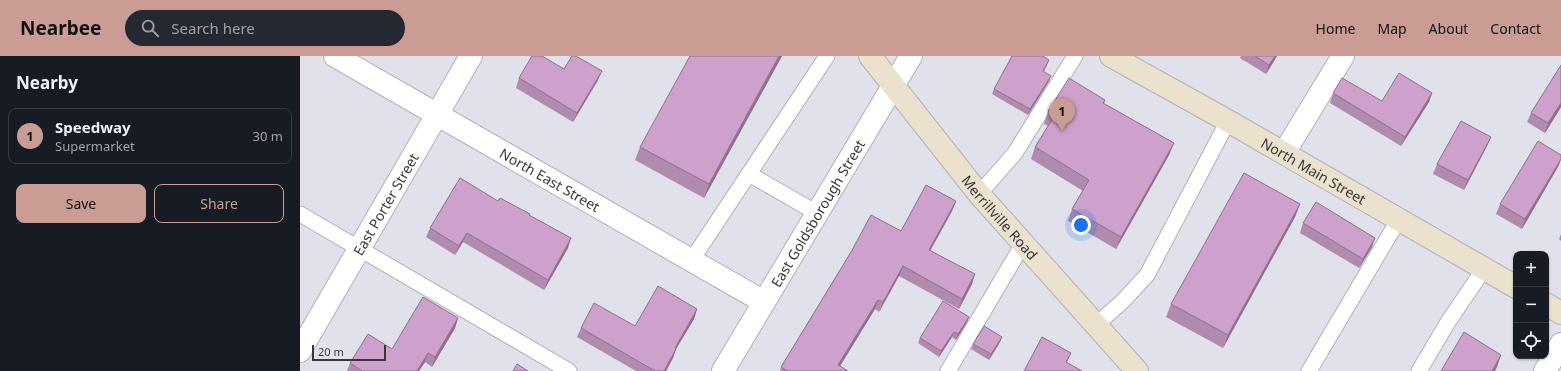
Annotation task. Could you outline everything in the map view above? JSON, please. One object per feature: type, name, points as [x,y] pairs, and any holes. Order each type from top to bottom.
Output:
[{"type":"main road","name":"Merrillville Road","points":[[870,56],[894,84],[979,194],[1137,371]]},
{"type":"main road","name":"North Main Street","points":[[1110,56],[1228,121],[1513,285]]},
{"type":"main road","points":[[1549,306],[1561,313]]},
{"type":"street","name":"North East Street","points":[[335,56],[764,302]]},
{"type":"street","name":"East Porter Street","points":[[300,352],[471,56]]},
{"type":"street","name":"East Goldsborough Street","points":[[723,371],[911,56]]},
{"type":"street","points":[[1284,153],[1343,56]]},
{"type":"street","points":[[1545,371],[1561,344]]},
{"type":"lane","points":[[691,261],[827,56]]},
{"type":"lane","points":[[979,194],[1015,153],[1075,56]]},
{"type":"lane","points":[[1096,325],[1123,301],[1146,275],[1228,121]]},
{"type":"lane","points":[[748,174],[817,213]]},
{"type":"lane","points":[[300,214],[569,371]]},
{"type":"lane","points":[[1308,371],[1399,219]]},
{"type":"lane","points":[[948,371],[1023,244]]},
{"type":"lane","points":[[1419,371],[1448,322],[1484,269]]},
{"type":"building","points":[[532,56],[542,56],[564,69],[572,56],[576,56],[602,71],[577,113],[519,78]]},
{"type":"building","points":[[690,56],[779,56],[709,184],[640,147]]},
{"type":"building","points":[[1012,56],[1043,56],[1049,60],[1043,71],[1051,76],[1030,109],[994,89]]},
{"type":"building","points":[[1255,56],[1275,56],[1269,65]]},
{"type":"building","points":[[1561,65],[1561,103],[1548,123],[1531,113]]},
{"type":"building","points":[[1399,73],[1432,93],[1405,137],[1333,93],[1342,78],[1382,101]]},
{"type":"building","points":[[1069,78],[1105,100],[1103,103],[1174,143],[1121,237],[1072,209],[1089,180],[1035,147],[1055,115],[1048,111]]},
{"type":"building","points":[[1461,121],[1491,137],[1468,180],[1437,164]]},
{"type":"building","points":[[1538,141],[1561,155],[1561,159],[1525,219],[1500,204]]},
{"type":"building","points":[[1244,173],[1300,204],[1228,335],[1171,304]]},
{"type":"building","points":[[460,178],[498,201],[500,198],[571,238],[548,280],[467,233],[459,246],[430,228]]},
{"type":"building","points":[[926,185],[956,201],[929,250],[975,274],[962,299],[903,266],[883,302],[878,300],[838,365],[848,371],[788,371],[781,367],[851,252],[871,215],[901,231]]},
{"type":"building","points":[[1316,202],[1375,238],[1363,259],[1303,223]]},
{"type":"building","points":[[658,286],[697,309],[664,371],[655,371],[581,328],[594,303],[635,326]]},
{"type":"building","points":[[423,297],[458,318],[435,357],[428,353],[417,371],[362,371],[350,363],[368,334],[392,349]]},
{"type":"building","points":[[943,301],[969,317],[958,334],[954,332],[941,351],[920,338]]},
{"type":"building","points":[[984,326],[1002,337],[991,354],[973,344]]},
{"type":"building","points":[[1464,332],[1501,355],[1492,371],[1441,371]]},
{"type":"building","points":[[1042,337],[1071,353],[1066,362],[1082,371],[1024,371]]},
{"type":"building","points":[[517,364],[528,371],[513,371]]},
{"type":"place","name":"Speedway","points":[[1062,131]]}]
